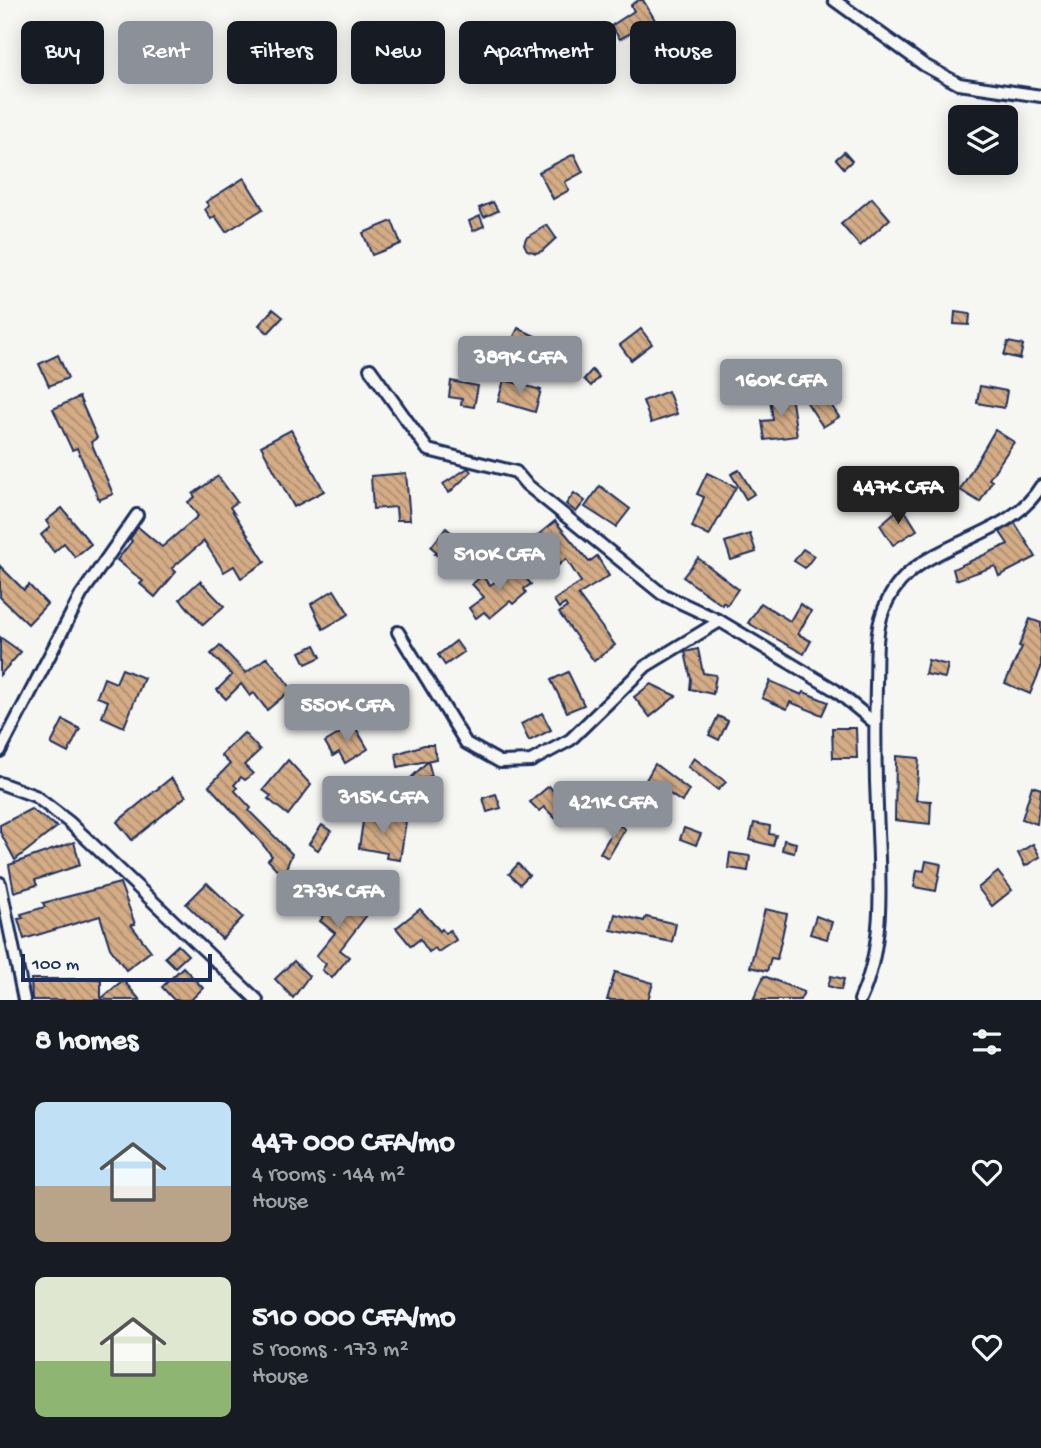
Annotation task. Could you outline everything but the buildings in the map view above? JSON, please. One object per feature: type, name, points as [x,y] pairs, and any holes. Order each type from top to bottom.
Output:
[{"type":"street","points":[[834,0],[924,65],[959,84],[1041,96]]},
{"type":"street","points":[[370,369],[428,450],[516,472],[638,576],[683,606],[720,621],[835,690],[875,723]]},
{"type":"street","points":[[860,1000],[870,978],[879,906],[881,854],[875,723],[878,622],[888,598],[903,578],[921,563],[999,524],[1022,508],[1041,486]]},
{"type":"street","points":[[0,751],[81,595],[137,515]]},
{"type":"street","points":[[398,632],[466,743],[500,762],[531,761],[570,740],[646,666],[720,621]]},
{"type":"street","points":[[0,783],[35,796],[69,822],[257,1000]]},
{"type":"street","points":[[0,883],[24,1000]]}]
